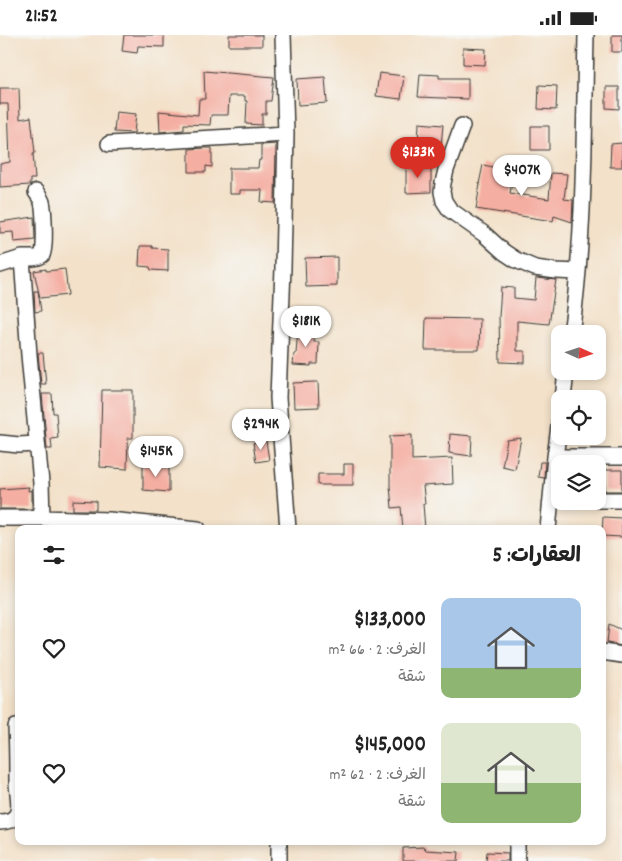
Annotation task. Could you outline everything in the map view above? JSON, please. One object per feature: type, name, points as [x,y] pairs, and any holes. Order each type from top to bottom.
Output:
[{"type":"street","points":[[283,35],[286,134],[284,268],[278,398],[288,525]]},
{"type":"street","points":[[573,325],[578,272],[583,175],[586,35]]},
{"type":"street","points":[[462,126],[443,183],[444,201],[450,210],[516,260],[535,268],[578,272]]},
{"type":"street","points":[[109,144],[286,134]]},
{"type":"street","points":[[0,265],[22,258],[34,258],[43,253],[42,203],[36,192]]},
{"type":"street","points":[[22,258],[36,444],[41,483],[42,518]]},
{"type":"street","points":[[0,443],[36,444]]},
{"type":"street","points":[[606,459],[622,457]]},
{"type":"street","points":[[547,525],[551,492]]},
{"type":"street","points":[[606,499],[622,500]]},
{"type":"street","points":[[0,518],[109,520],[158,525]]},
{"type":"street","points":[[606,653],[622,655]]},
{"type":"street","points":[[0,822],[8,821],[15,817]]},
{"type":"street","points":[[279,845],[279,861]]},
{"type":"street","points":[[517,861],[518,845]]},
{"type":"building","points":[[124,35],[164,35],[164,47],[138,46],[137,53],[122,51]]},
{"type":"building","points":[[229,35],[262,35],[262,46],[229,46]]},
{"type":"building","points":[[612,35],[622,35],[622,52],[612,52]]},
{"type":"building","points":[[463,48],[486,49],[485,65],[463,64]]},
{"type":"building","points":[[204,71],[274,77],[271,101],[266,101],[266,114],[262,114],[262,125],[246,124],[247,101],[245,101],[245,96],[229,96],[228,115],[211,115],[210,125],[184,124],[184,130],[160,132],[159,111],[198,115],[199,99],[205,99]]},
{"type":"building","points":[[379,73],[404,76],[401,99],[376,96]]},
{"type":"building","points":[[420,74],[439,75],[439,78],[468,78],[468,99],[418,97]]},
{"type":"building","points":[[325,77],[327,103],[298,105],[297,79]]},
{"type":"building","points":[[539,85],[557,86],[556,110],[538,109]]},
{"type":"building","points":[[606,87],[619,87],[619,109],[606,108]]},
{"type":"building","points":[[0,88],[19,88],[20,119],[31,117],[35,153],[33,153],[35,179],[30,179],[30,185],[0,187],[0,164],[10,162],[8,104],[0,104]]},
{"type":"building","points":[[116,112],[136,114],[134,133],[114,132]]},
{"type":"building","points":[[419,123],[443,125],[441,146],[418,144]]},
{"type":"building","points":[[531,126],[549,126],[549,150],[531,150]]},
{"type":"building","points":[[622,143],[622,167],[610,167],[611,144]]},
{"type":"building","points":[[276,144],[275,203],[261,202],[262,190],[240,190],[240,194],[229,194],[229,168],[258,168],[259,160],[261,160],[261,145]]},
{"type":"building","points":[[212,148],[212,167],[206,166],[206,172],[189,172],[189,149]]},
{"type":"building","points":[[406,165],[431,165],[431,192],[406,193]]},
{"type":"building","points":[[483,165],[514,171],[510,193],[549,199],[551,173],[567,174],[564,199],[573,200],[572,222],[554,216],[553,221],[476,209]]},
{"type":"building","points":[[34,217],[35,240],[14,242],[13,232],[0,233],[0,222]]},
{"type":"building","points":[[140,246],[168,249],[168,271],[151,270],[150,267],[139,266]]},
{"type":"building","points":[[337,257],[337,286],[306,287],[305,258]]},
{"type":"building","points":[[46,269],[46,271],[65,269],[68,295],[40,298],[34,271]]},
{"type":"building","points":[[536,278],[556,280],[549,324],[517,321],[517,351],[525,351],[525,363],[500,362],[499,317],[501,287],[514,288],[514,298],[534,300]]},
{"type":"building","points":[[34,291],[38,291],[41,311],[35,312]]},
{"type":"building","points":[[426,318],[480,319],[479,350],[425,350]]},
{"type":"building","points":[[298,327],[315,328],[314,342],[319,342],[318,364],[311,364],[311,366],[293,365],[294,354],[296,354]]},
{"type":"building","points":[[38,353],[43,353],[46,384],[41,384]]},
{"type":"building","points":[[318,382],[319,407],[294,408],[293,383]]},
{"type":"building","points":[[102,390],[133,390],[133,438],[128,438],[127,469],[100,467]]},
{"type":"building","points":[[42,394],[52,394],[53,413],[56,413],[58,438],[51,439],[52,449],[47,449]]},
{"type":"building","points":[[450,434],[472,436],[471,456],[449,453]]},
{"type":"building","points":[[412,435],[412,460],[452,458],[453,484],[423,486],[425,525],[403,525],[401,507],[392,508],[390,436]]},
{"type":"building","points":[[521,438],[515,469],[502,466],[507,440]]},
{"type":"building","points":[[266,441],[269,460],[256,462],[253,443]]},
{"type":"building","points":[[540,462],[545,462],[544,478],[538,477]]},
{"type":"building","points":[[143,464],[169,466],[169,492],[143,490]]},
{"type":"building","points":[[344,464],[353,464],[353,485],[318,485],[318,474],[344,474]]},
{"type":"building","points":[[606,470],[622,470],[622,491],[606,491]]},
{"type":"building","points":[[29,487],[28,491],[32,490],[32,509],[0,509],[0,489]]},
{"type":"building","points":[[73,500],[96,501],[96,510],[73,510]]},
{"type":"building","points":[[603,517],[622,518],[622,537],[606,536],[606,525],[603,525]]},
{"type":"building","points":[[609,624],[622,630],[622,646],[607,643]]},
{"type":"building","points":[[424,847],[425,850],[459,852],[458,861],[403,861],[403,848]]},
{"type":"building","points":[[487,852],[508,853],[508,861],[486,861]]}]
